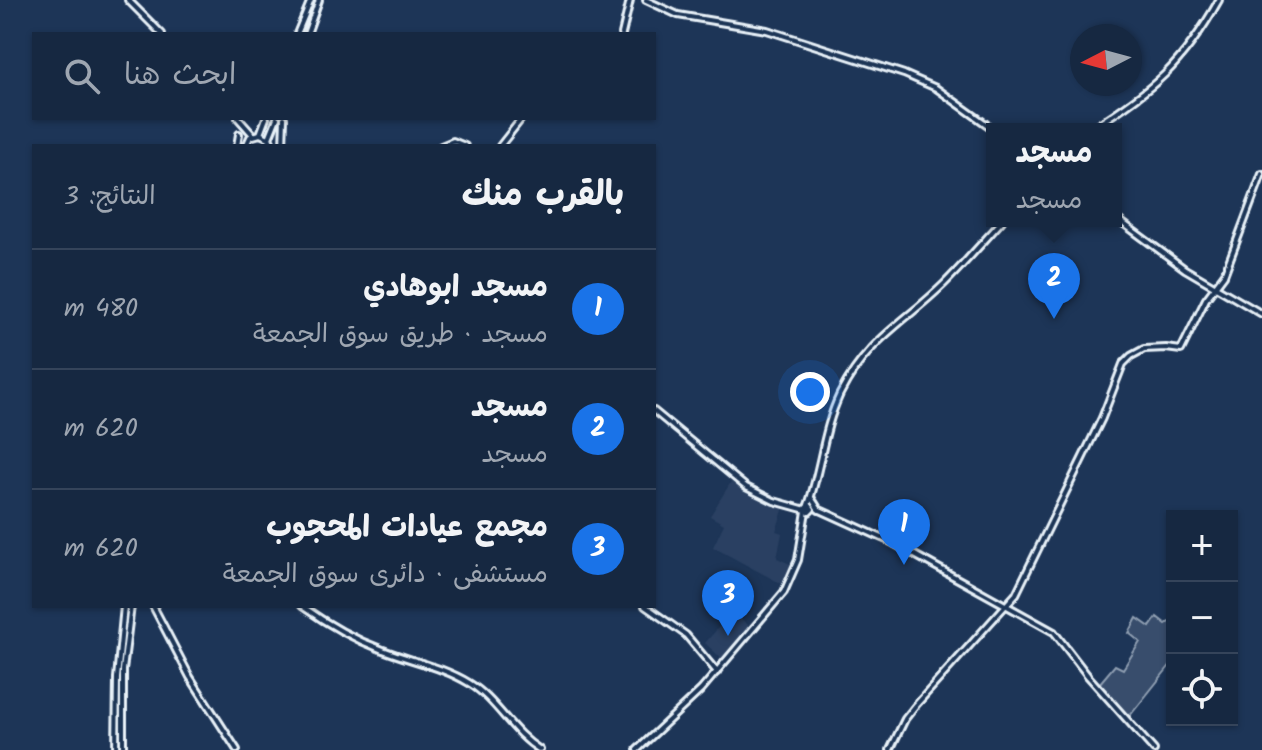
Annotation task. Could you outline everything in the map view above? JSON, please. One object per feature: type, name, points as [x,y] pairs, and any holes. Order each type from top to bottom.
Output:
[{"type":"street","points":[[128,0],[160,32]]},
{"type":"street","points":[[298,32],[311,0]]},
{"type":"street","points":[[308,32],[319,0]]},
{"type":"street","points":[[622,32],[630,0]]},
{"type":"street","points":[[646,0],[678,15],[767,30],[904,74],[940,91],[986,124]]},
{"type":"street","points":[[1099,123],[1164,77],[1191,46],[1219,0]]},
{"type":"street","points":[[242,120],[253,135]]},
{"type":"street","points":[[260,134],[265,120]]},
{"type":"street","points":[[269,138],[276,120]]},
{"type":"street","points":[[283,144],[284,120]]},
{"type":"street","points":[[502,144],[520,120]]},
{"type":"street","points":[[237,144],[239,134]]},
{"type":"street","points":[[247,144],[253,135],[260,134],[269,138],[272,144]]},
{"type":"street","points":[[890,750],[905,719],[916,705],[1008,606],[1102,418],[1123,364],[1144,349],[1181,350],[1206,299],[1224,275],[1262,174]]},
{"type":"street","points":[[1122,222],[1215,288],[1262,314]]},
{"type":"street","points":[[637,750],[679,714],[787,587],[798,560],[828,424],[853,372],[882,337],[945,283],[996,227]]},
{"type":"street","points":[[656,413],[746,487],[774,501],[813,504],[820,510]]},
{"type":"street","points":[[808,505],[893,543],[1057,634],[1088,676],[1154,750]]},
{"type":"street","points":[[116,750],[117,678],[124,608]]},
{"type":"street","points":[[123,750],[123,670],[131,608]]},
{"type":"street","points":[[154,608],[190,677],[237,750]]},
{"type":"street","points":[[305,608],[360,641],[468,682],[486,696],[514,731],[540,750]]},
{"type":"street","points":[[648,608],[681,630],[717,672]]},
{"type":"shaded area","points":[[731,482],[759,499],[784,507],[776,531],[782,533],[777,558],[792,565],[782,584],[713,547],[724,524],[710,516]]},
{"type":"shaded area","points":[[733,611],[751,628],[723,660],[705,643]]},
{"type":"shaded area","points":[[1157,617],[1166,624],[1166,671],[1129,717],[1099,684],[1115,665],[1123,669],[1140,642],[1129,633],[1137,618],[1150,627]]},
{"type":"place","name":"مسجد","points":[[1054,319]]},
{"type":"place","name":"مسجد ابوهادي","points":[[904,565]]},
{"type":"place","name":"مجمع عيادات المحجوب","points":[[728,636]]}]
